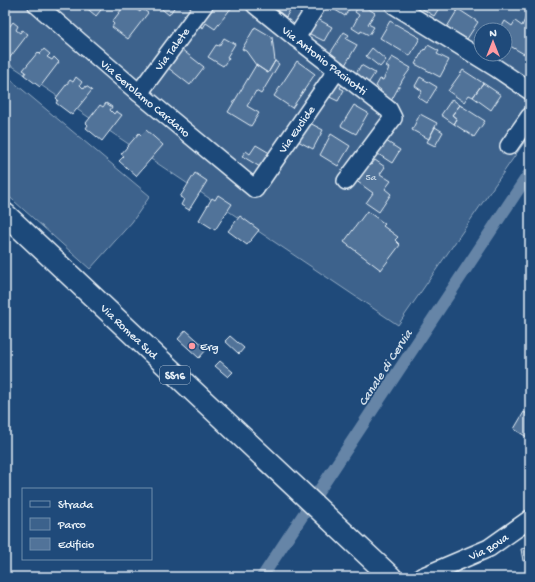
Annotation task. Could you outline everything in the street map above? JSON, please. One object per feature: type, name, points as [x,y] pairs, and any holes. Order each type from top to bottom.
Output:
[{"type":"main road","name":"Via Romea Sud","points":[[5,214],[327,519],[391,577]]},
{"type":"street","name":"Via Gerolamo Cardano","points":[[37,5],[255,189]]},
{"type":"street","name":"Via Talete","points":[[139,92],[204,5]]},
{"type":"street","name":"Via Antonio Pacinotti","points":[[255,5],[389,110],[393,118],[346,181]]},
{"type":"street","points":[[296,38],[317,5]]},
{"type":"street","points":[[394,5],[496,68],[530,91]]},
{"type":"street","name":"Via Euclide","points":[[255,189],[338,70]]},
{"type":"street","points":[[509,146],[530,116]]},
{"type":"street","name":"Via Bova","points":[[421,577],[489,548],[530,520]]},
{"type":"green space","points":[[5,5],[530,5],[530,134],[398,325],[5,61]]},
{"type":"green space","points":[[5,75],[150,196],[132,222],[90,269],[5,193]]},
{"type":"building","points":[[83,5],[105,5],[96,16]]},
{"type":"building","points":[[125,5],[138,5],[136,9],[140,12],[142,9],[148,13],[128,39],[112,27],[114,24],[112,22]]},
{"type":"building","points":[[157,5],[176,5],[169,15]]},
{"type":"building","points":[[210,5],[229,5],[232,7],[215,29],[206,23],[203,28],[197,23]]},
{"type":"building","points":[[270,5],[293,5],[286,17]]},
{"type":"building","points":[[327,5],[351,5],[345,16]]},
{"type":"building","points":[[359,5],[362,5],[375,13],[368,24],[374,27],[369,35],[361,31],[360,33],[352,28],[359,15],[355,12]]},
{"type":"building","points":[[416,5],[441,5],[434,16]]},
{"type":"building","points":[[458,9],[478,22],[473,22],[473,30],[467,39],[447,27]]},
{"type":"building","points":[[526,17],[530,19],[530,45],[524,54],[513,48],[513,24],[515,21],[522,26]]},
{"type":"building","points":[[316,18],[332,27],[324,41],[308,33]]},
{"type":"building","points":[[390,21],[420,38],[410,56],[380,38]]},
{"type":"building","points":[[13,22],[18,26],[16,30],[20,33],[22,30],[28,34],[8,60],[5,57],[5,26],[6,24],[9,27]]},
{"type":"building","points":[[255,27],[272,37],[275,61],[268,73],[256,65],[246,51],[242,49]]},
{"type":"building","points":[[344,32],[349,35],[346,39],[357,45],[345,65],[329,55]]},
{"type":"building","points":[[224,38],[235,44],[227,57],[229,58],[223,66],[208,57],[216,45],[219,46]]},
{"type":"building","points":[[428,45],[439,51],[437,54],[449,60],[440,77],[415,64]]},
{"type":"building","points":[[372,48],[386,60],[380,67],[366,56]]},
{"type":"building","points":[[44,49],[50,54],[47,57],[52,60],[54,57],[59,62],[40,87],[24,75],[26,72],[23,70],[38,52],[40,54]]},
{"type":"building","points":[[181,49],[204,67],[190,85],[167,67]]},
{"type":"building","points":[[392,57],[411,68],[403,79],[390,103],[377,97],[381,90],[376,86],[380,79],[383,80],[389,68],[386,66]]},
{"type":"building","points":[[275,61],[279,64],[261,94],[256,91],[247,106],[259,113],[251,126],[228,112],[256,65],[268,73]]},
{"type":"building","points":[[297,61],[315,74],[292,108],[274,96]]},
{"type":"building","points":[[361,65],[375,73],[367,85],[354,77]]},
{"type":"building","points":[[463,70],[483,83],[473,97],[469,95],[464,102],[448,91]]},
{"type":"building","points":[[332,75],[344,81],[340,88],[344,90],[338,101],[323,94]]},
{"type":"building","points":[[76,77],[82,82],[80,85],[84,89],[86,86],[92,90],[72,115],[56,103],[58,100],[56,98],[70,80],[73,82]]},
{"type":"building","points":[[420,77],[437,87],[427,103],[418,97],[422,91],[415,86]]},
{"type":"building","points":[[483,83],[501,95],[491,110],[473,97]]},
{"type":"building","points":[[452,99],[460,105],[452,115],[457,119],[454,124],[441,115]]},
{"type":"building","points":[[106,103],[112,107],[110,110],[114,114],[116,111],[122,115],[102,141],[86,128],[88,125],[86,123],[100,105],[103,107]]},
{"type":"building","points":[[354,105],[368,113],[356,134],[341,126]]},
{"type":"building","points":[[460,105],[485,121],[474,137],[454,124],[457,119],[452,115]]},
{"type":"building","points":[[420,114],[437,123],[429,139],[412,130]]},
{"type":"building","points":[[306,121],[323,130],[313,149],[296,140]]},
{"type":"building","points":[[435,127],[443,132],[435,146],[427,142]]},
{"type":"building","points":[[146,130],[163,145],[136,176],[119,161],[124,156],[121,154],[139,133],[141,135]]},
{"type":"building","points":[[331,134],[350,146],[338,166],[320,155]]},
{"type":"building","points":[[383,139],[400,150],[392,163],[375,152]]},
{"type":"building","points":[[256,145],[273,155],[265,170],[242,156],[246,151],[250,154]]},
{"type":"building","points":[[375,160],[385,167],[380,174],[391,181],[385,189],[391,194],[379,212],[366,203],[373,193],[355,180],[367,162],[371,165]]},
{"type":"building","points":[[195,173],[207,181],[189,210],[181,205],[184,199],[180,197]]},
{"type":"building","points":[[218,195],[232,204],[215,230],[199,220],[212,198],[215,200]]},
{"type":"building","points":[[367,211],[385,224],[383,226],[398,237],[395,240],[400,245],[381,270],[344,242]]},
{"type":"building","points":[[240,216],[259,230],[247,245],[228,231]]},
{"type":"building","points":[[186,330],[207,349],[199,358],[178,339]]},
{"type":"building","points":[[230,336],[244,348],[239,354],[225,341]]},
{"type":"building","points":[[220,361],[233,372],[228,377],[215,366]]},
{"type":"building","points":[[524,412],[530,416],[530,439],[514,429]]},
{"type":"building","points":[[530,547],[530,559],[523,561],[521,549]]},
{"type":"waterway","name":"Canale di Cervia","points":[[262,577],[530,172]]},
{"type":"place","name":"Erg","points":[[192,346]]}]
